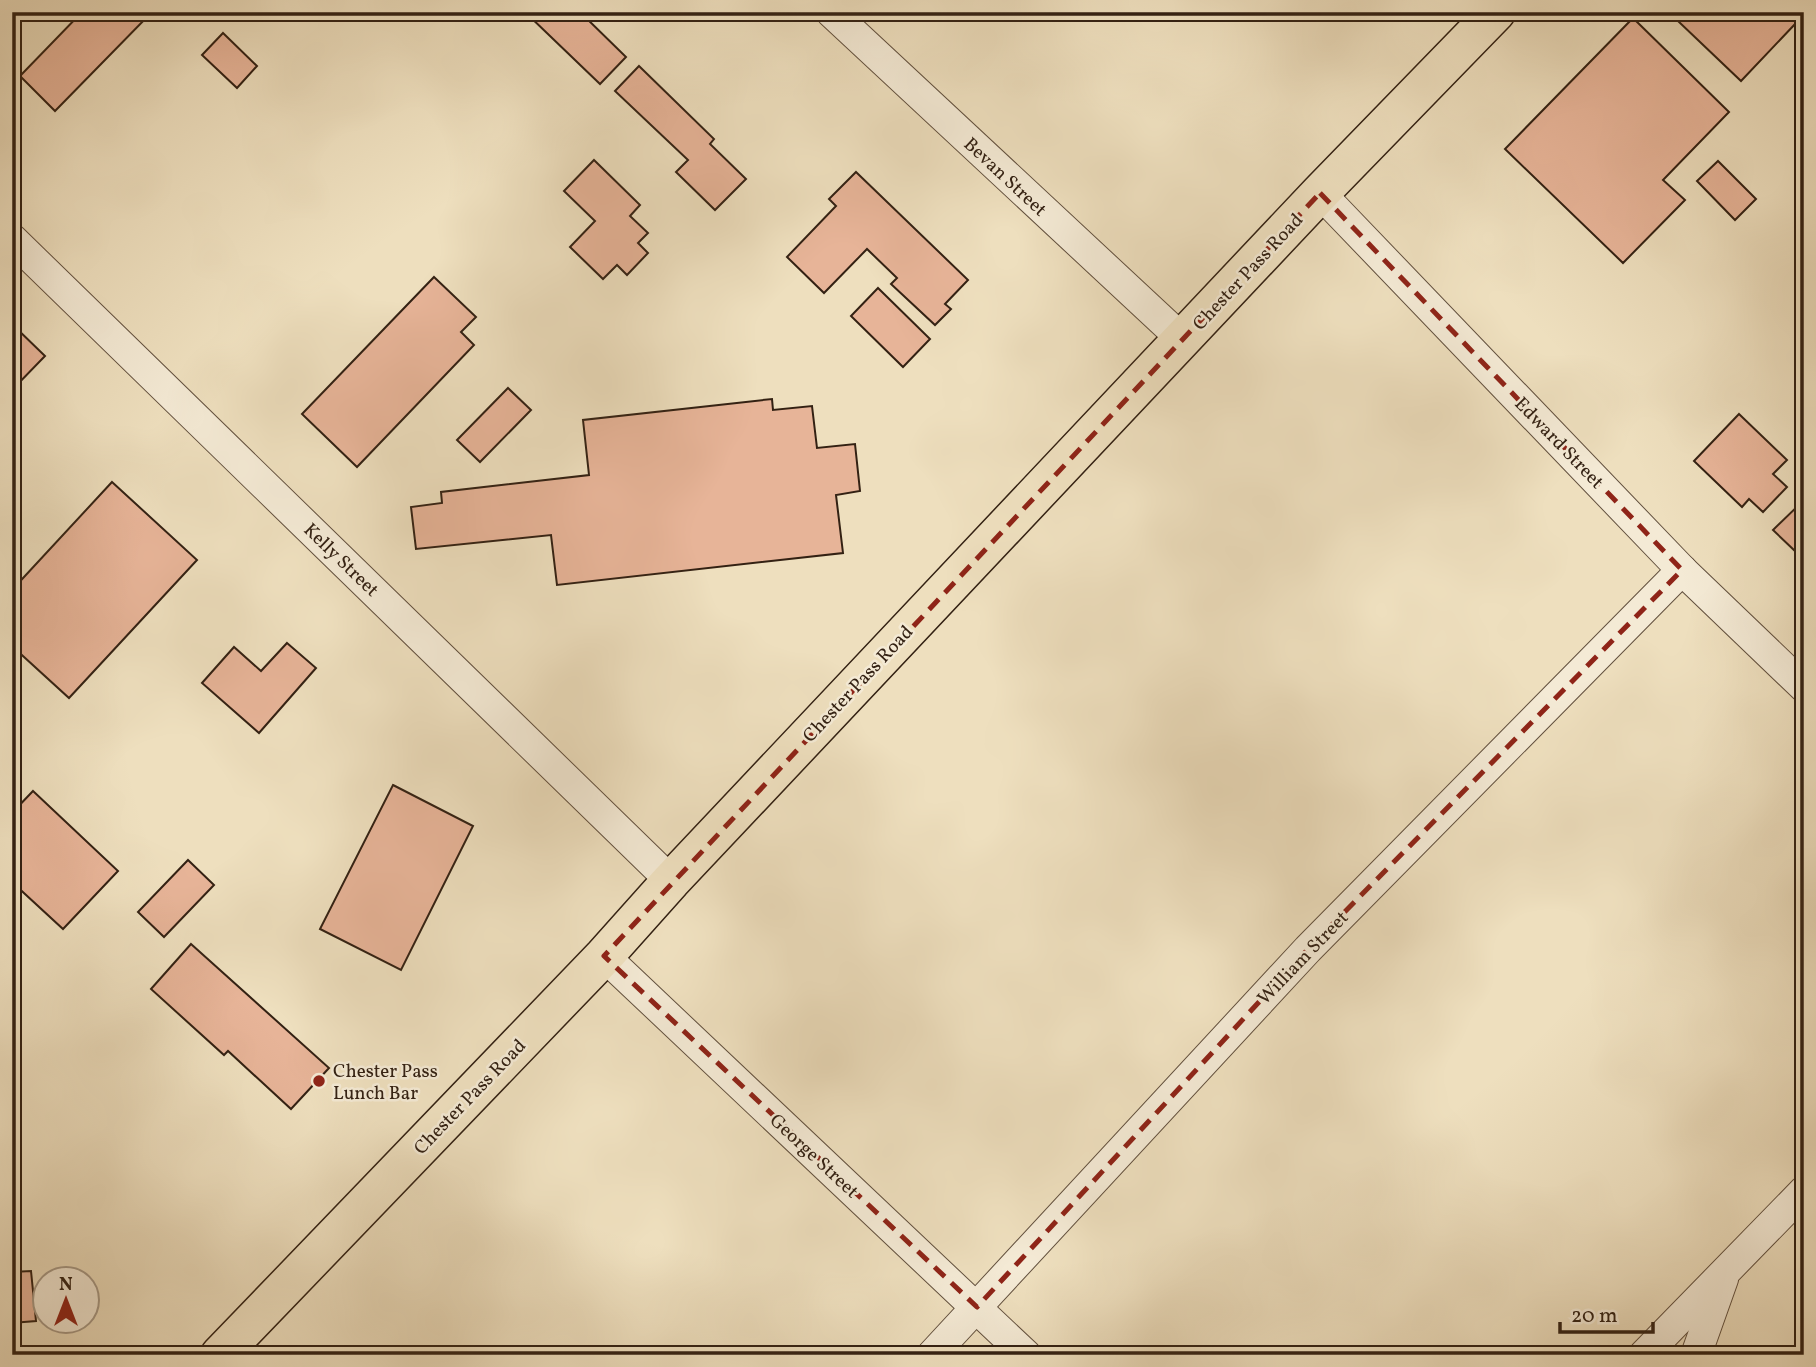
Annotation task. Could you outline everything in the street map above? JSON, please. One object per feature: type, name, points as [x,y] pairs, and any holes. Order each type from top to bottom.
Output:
[{"type":"highway","name":"Chester Pass Road","points":[[220,1355],[604,956],[671,881],[1182,339],[1496,12]]},
{"type":"street","name":"Bevan Street","points":[[831,12],[1182,339]]},
{"type":"street","name":"Edward Street","points":[[1320,193],[1682,570],[1804,687]]},
{"type":"street","name":"Kelly Street","points":[[12,239],[671,881]]},
{"type":"street","name":"William Street","points":[[932,1355],[1308,950],[1682,570]]},
{"type":"street","name":"George Street","points":[[604,956],[1026,1355]]},
{"type":"street","points":[[1644,1355],[1804,1191]]},
{"type":"street","points":[[1696,1355],[1726,1271]]},
{"type":"highlighted area","points":[[1320,193],[1682,570],[1308,949],[977,1307],[604,956]]},
{"type":"building","points":[[82,12],[152,12],[55,111],[20,76]]},
{"type":"building","points":[[525,12],[580,12],[626,57],[600,84]]},
{"type":"building","points":[[1689,12],[1804,12],[1804,28],[1797,22],[1741,81],[1679,22]]},
{"type":"building","points":[[1633,18],[1729,112],[1663,180],[1685,200],[1623,263],[1505,149]]},
{"type":"building","points":[[223,33],[257,66],[237,88],[202,55]]},
{"type":"building","points":[[639,66],[714,139],[710,144],[746,179],[715,210],[676,172],[688,160],[615,91]]},
{"type":"building","points":[[594,160],[640,205],[630,216],[648,233],[638,243],[648,253],[627,275],[617,265],[603,279],[570,247],[595,221],[564,191]]},
{"type":"building","points":[[1718,161],[1756,199],[1735,220],[1697,181]]},
{"type":"building","points":[[856,172],[968,280],[945,304],[951,309],[935,325],[891,284],[897,278],[867,249],[824,293],[787,257],[836,206],[829,199]]},
{"type":"building","points":[[434,277],[476,317],[461,332],[474,345],[357,467],[302,414]]},
{"type":"building","points":[[878,288],[930,339],[903,367],[851,316]]},
{"type":"building","points":[[12,324],[45,356],[12,390]]},
{"type":"building","points":[[508,388],[531,410],[480,462],[457,440]]},
{"type":"building","points":[[772,399],[773,410],[812,406],[817,448],[855,444],[860,491],[836,495],[843,553],[557,585],[551,535],[416,549],[411,507],[442,503],[441,492],[589,475],[583,420]]},
{"type":"building","points":[[1739,414],[1787,460],[1773,474],[1787,487],[1763,512],[1749,499],[1742,507],[1694,461]]},
{"type":"building","points":[[112,482],[197,560],[69,698],[12,646],[12,590]]},
{"type":"building","points":[[1804,500],[1804,542],[1795,551],[1773,530]]},
{"type":"building","points":[[287,643],[316,668],[259,733],[202,683],[234,647],[261,671]]},
{"type":"building","points":[[393,785],[473,826],[401,970],[320,929]]},
{"type":"building","points":[[33,791],[118,871],[63,929],[12,882],[12,813]]},
{"type":"building","points":[[188,860],[214,885],[164,937],[138,912]]},
{"type":"building","points":[[191,944],[329,1068],[291,1109],[228,1051],[224,1055],[151,989]]},
{"type":"building","points":[[31,1271],[32,1321],[12,1323],[12,1272]]},
{"type":"place","name":"Chester Pass Lunch Bar","points":[[319,1081]]}]
